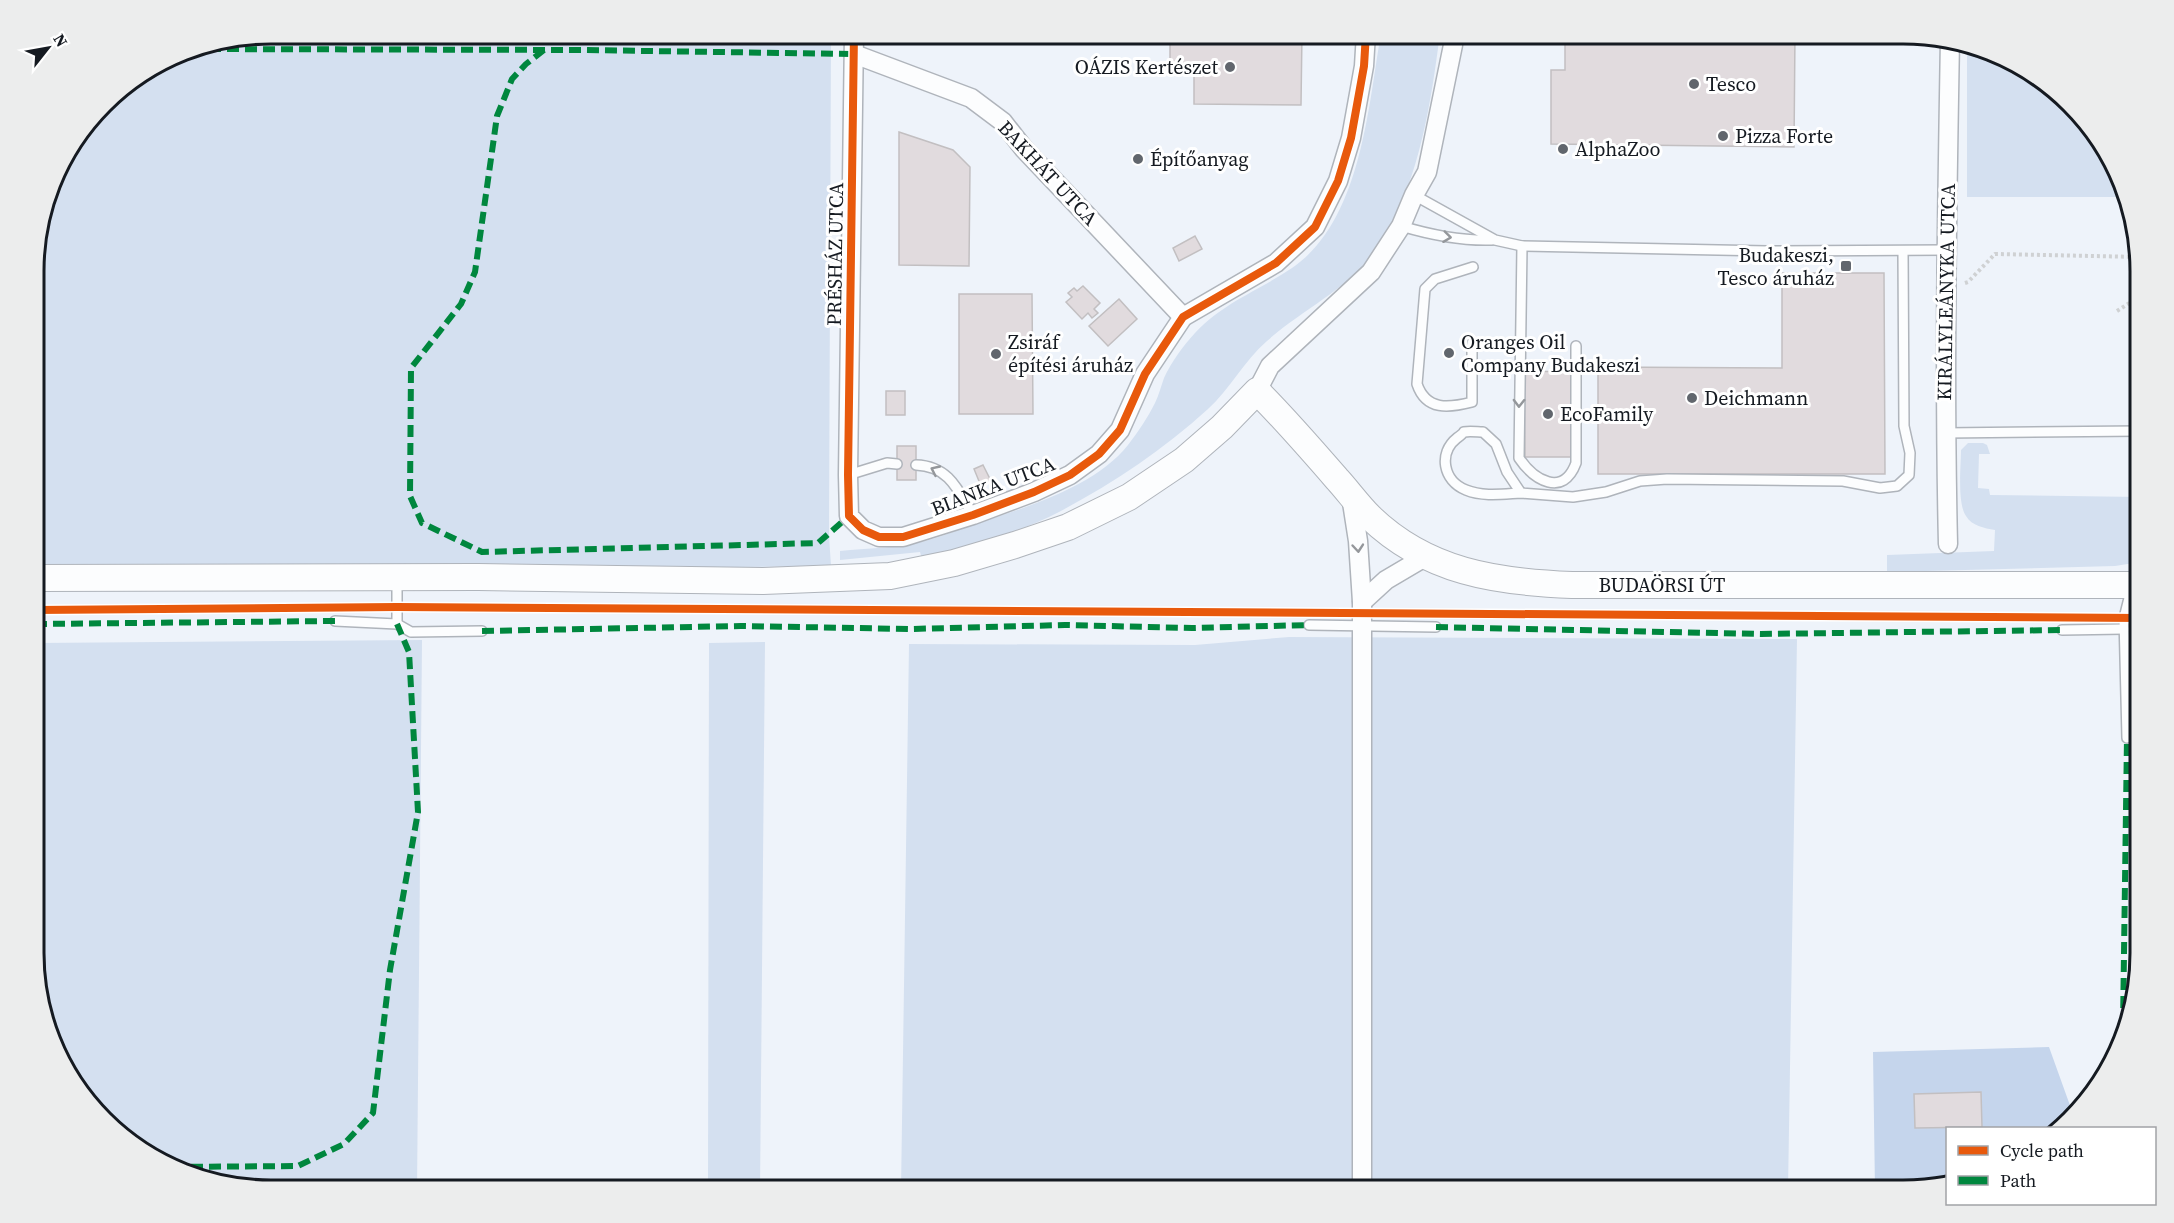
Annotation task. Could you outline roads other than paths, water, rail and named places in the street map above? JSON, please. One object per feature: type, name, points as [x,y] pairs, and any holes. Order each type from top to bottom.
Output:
[{"type":"main road","name":"BUDAÖRSI ÚT","points":[[1257,391],[1285,419],[1370,517],[1397,539],[1425,557],[1493,579],[1533,584],[1572,585],[2130,585]]},
{"type":"main road","points":[[44,578],[397,578],[763,582],[890,576],[954,563],[1068,527],[1129,497],[1184,460],[1222,427],[1257,391]]},
{"type":"street","name":"PRÉSHÁZ UTCA","points":[[848,475],[854,44]]},
{"type":"street","name":"BIANKA UTCA","points":[[848,475],[849,516],[863,530],[879,537],[903,537],[973,515],[1034,492],[1070,474],[1099,454],[1120,430],[1144,374],[1183,317],[1276,263],[1315,227],[1338,181],[1351,138],[1364,66],[1365,44]]},
{"type":"street","points":[[1257,391],[1270,366],[1371,272],[1401,226],[1413,195],[1427,172],[1454,44]]},
{"type":"street","name":"KIRÁLYLEÁNYKA UTCA","points":[[1948,544],[1945,433],[1950,48]]},
{"type":"street","name":"BAKHÁT UTCA","points":[[854,54],[971,98],[1004,122],[1024,149],[1183,317]]},
{"type":"street","points":[[1350,494],[1358,541],[1363,624],[1362,1180]]},
{"type":"street","points":[[1362,602],[1386,580],[1425,557]]},
{"type":"lane","points":[[1413,195],[1495,240]]},
{"type":"lane","points":[[1401,226],[1429,235],[1495,240],[1522,246],[1946,250]]},
{"type":"lane","points":[[1522,246],[1519,458],[1527,470],[1550,483],[1562,481],[1572,474],[1576,463],[1576,346]]},
{"type":"lane","points":[[1521,493],[1507,472],[1496,444],[1483,432],[1464,432],[1451,442],[1445,455],[1445,469],[1452,480],[1464,490],[1482,494],[1521,493],[1573,497],[1606,492],[1641,482],[1667,479],[1843,481],[1880,488],[1897,486],[1909,475],[1910,453],[1904,426],[1904,251]]},
{"type":"lane","points":[[1472,343],[1472,402],[1455,406],[1431,404],[1421,396],[1417,384],[1425,289],[1435,279],[1473,267]]},
{"type":"lane","points":[[1945,433],[2130,431]]},
{"type":"lane","points":[[848,475],[887,463],[897,464]]},
{"type":"lane","points":[[916,465],[924,465],[951,478],[973,515]]},
{"type":"lane","points":[[397,578],[397,624]]},
{"type":"lane","points":[[2127,738],[2124,618],[2130,603]]},
{"type":"lane","points":[[335,621],[397,624],[411,632],[482,631]]},
{"type":"lane","points":[[1308,625],[1363,624],[1436,627]]},
{"type":"lane","points":[[2062,630],[2124,629]]},
{"type":"place","name":"OÁZIS Kertészet","points":[[1230,67]]},
{"type":"place","name":"Tesco","points":[[1694,84]]},
{"type":"place","name":"Pizza Forte","points":[[1723,136]]},
{"type":"place","name":"AlphaZoo","points":[[1563,149]]},
{"type":"place","name":"Építőanyag","points":[[1138,159]]},
{"type":"place","name":"Budakeszi, Tesco áruház","points":[[1846,266]]},
{"type":"place","name":"Oranges Oil Company Budakeszi","points":[[1449,353]]},
{"type":"place","name":"Zsiráf építési áruház","points":[[996,354]]},
{"type":"place","name":"Deichmann","points":[[1692,398]]},
{"type":"place","name":"EcoFamily","points":[[1548,414]]}]
